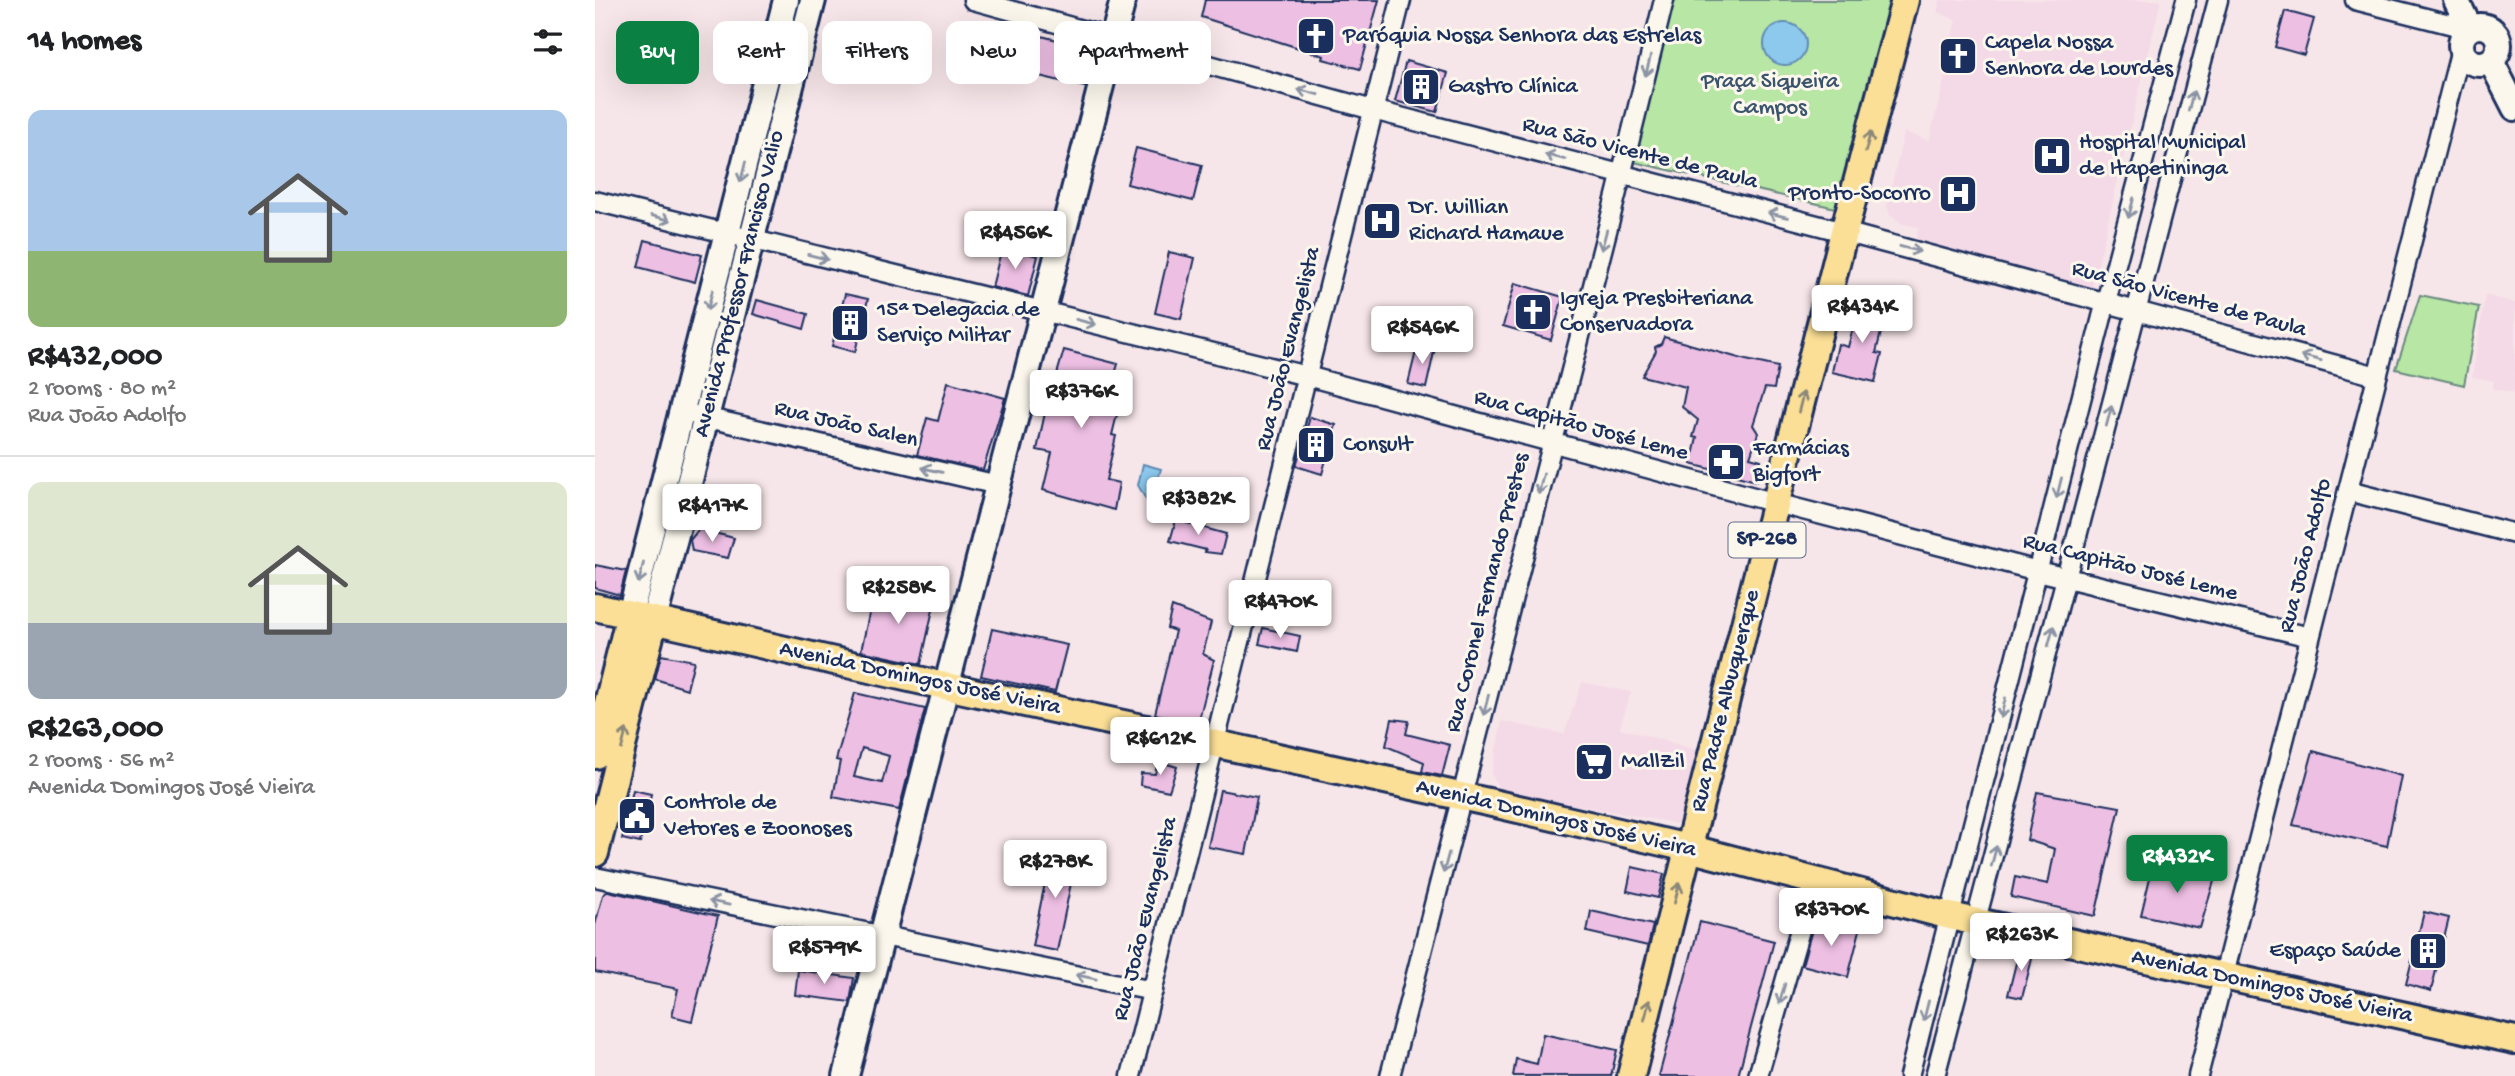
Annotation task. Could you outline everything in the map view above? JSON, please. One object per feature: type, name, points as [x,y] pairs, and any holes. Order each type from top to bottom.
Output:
[{"type":"main road","name":"Avenida Professor Francisco Valio","points":[[781,21],[786,0]]},
{"type":"main road","name":"Avenida Professor Francisco Valio","points":[[808,21],[813,0]]},
{"type":"main road","points":[[1118,21],[1123,0]]},
{"type":"main road","name":"Rua Padre Albuquerque","points":[[1630,1076],[1905,0]]},
{"type":"main road","points":[[2456,0],[2467,36],[2465,58],[2482,65],[2491,61],[2499,48],[2496,35],[2487,27],[2481,26],[2467,36]]},
{"type":"main road","points":[[2491,61],[2515,108]]},
{"type":"main road","name":"Avenida Professor Francisco Valio","points":[[595,853],[682,412],[765,84]]},
{"type":"main road","name":"Avenida Professor Francisco Valio","points":[[595,755],[706,418],[792,84]]},
{"type":"main road","points":[[846,1076],[1101,84]]},
{"type":"main road","points":[[758,111],[783,116]]},
{"type":"main road","name":"Avenida Domingos José Vieira","points":[[595,607],[1463,797],[1688,848],[1950,916],[2515,1040]]},
{"type":"street","name":"Rua São Vicente de Paula","points":[[973,0],[1054,23]]},
{"type":"street","name":"Rua João Evangelista","points":[[1131,1076],[1401,0]]},
{"type":"street","name":"Rua Coronel Fernando Prestes","points":[[1390,1076],[1622,174],[1664,0]]},
{"type":"street","points":[[1909,1076],[2186,0]]},
{"type":"street","points":[[1935,1076],[2218,0]]},
{"type":"street","points":[[2355,0],[2467,36]]},
{"type":"street","name":"Rua João Adolfo","points":[[2198,1076],[2467,36]]},
{"type":"street","name":"Rua São Vicente de Paula","points":[[1211,66],[1622,174],[1847,220],[2106,303],[2377,376]]},
{"type":"street","name":"Rua Capitão José Leme","points":[[595,201],[1307,376],[1776,503],[2038,571],[2310,637]]},
{"type":"street","name":"Rua João Salen","points":[[682,412],[998,485]]},
{"type":"street","points":[[2348,491],[2515,534]]},
{"type":"street","points":[[595,877],[1153,991]]},
{"type":"street","points":[[1758,1076],[1814,881]]},
{"type":"shaded area","name":"Hospital Municipal de Itapetininga","points":[[1940,0],[2161,0],[2092,289],[1916,240],[1918,227],[1902,224],[1890,215],[1887,206],[1904,132],[1929,140],[1954,42],[1951,40],[1956,20],[1937,12]]},
{"type":"shaded area","points":[[2485,295],[2515,303],[2515,393],[2492,389],[2494,381],[2472,377]]},
{"type":"shaded area","name":"MallZil","points":[[1582,682],[1631,692],[1620,728],[1697,750],[1679,824],[1500,791],[1491,774],[1502,721],[1564,734]]},
{"type":"green space","name":"Praça Siqueira Campos","points":[[1668,0],[1892,0],[1840,209],[1625,160]]},
{"type":"green space","points":[[2420,295],[2479,307],[2464,385],[2396,369]]},
{"type":"water","points":[[1785,23],[1800,29],[1806,44],[1800,59],[1785,65],[1770,59],[1764,44],[1770,29]]},
{"type":"water","points":[[1143,464],[1161,469],[1154,492],[1160,499],[1149,505],[1138,485]]},
{"type":"building","name":"Paróquia Nossa Senhora das Estrelas","points":[[1205,0],[1379,0],[1360,69],[1201,17]]},
{"type":"building","points":[[2285,11],[2314,19],[2304,55],[2275,47]]},
{"type":"building","points":[[1040,36],[1054,39],[1054,80],[1040,76]]},
{"type":"building","name":"Gastro Clínica","points":[[1406,61],[1448,73],[1437,112],[1395,101]]},
{"type":"building","points":[[1136,148],[1202,165],[1193,201],[1127,184]]},
{"type":"building","points":[[645,240],[702,255],[695,282],[638,267]]},
{"type":"building","points":[[1002,247],[1038,256],[1028,296],[992,287]]},
{"type":"building","points":[[1169,252],[1195,258],[1181,319],[1155,313]]},
{"type":"building","name":"Igreja Presbiteriana Conservadora","points":[[1515,283],[1563,297],[1551,340],[1503,326]]},
{"type":"building","name":"15ª Delegacia de Serviço Militar","points":[[845,294],[868,299],[855,352],[832,346]]},
{"type":"building","points":[[757,300],[808,314],[804,329],[753,314]]},
{"type":"building","points":[[1860,301],[1887,307],[1876,353],[1882,354],[1875,382],[1832,372],[1838,344],[1848,347]]},
{"type":"building","points":[[1664,337],[1778,367],[1774,389],[1765,388],[1753,425],[1758,433],[1750,457],[1761,460],[1756,481],[1691,464],[1697,438],[1693,437],[1698,420],[1682,407],[1686,387],[1642,376],[1656,351],[1655,347],[1661,344]]},
{"type":"building","points":[[1418,343],[1435,348],[1426,388],[1408,384]]},
{"type":"building","points":[[1064,350],[1118,364],[1109,395],[1121,398],[1112,435],[1116,436],[1106,480],[1119,483],[1114,510],[1043,490],[1052,453],[1037,450],[1052,380],[1055,381]]},
{"type":"building","points":[[948,382],[1005,398],[983,470],[917,455],[927,418],[938,421]]},
{"type":"building","name":"Consult","points":[[1310,417],[1336,425],[1322,474],[1296,466]]},
{"type":"building","points":[[1176,520],[1226,534],[1221,554],[1170,541]]},
{"type":"building","points":[[699,529],[734,538],[728,558],[692,551],[690,540]]},
{"type":"building","points":[[595,565],[626,571],[620,595],[595,588]]},
{"type":"building","points":[[875,587],[935,600],[921,664],[861,651]]},
{"type":"building","points":[[1172,607],[1211,622],[1203,654],[1214,660],[1198,724],[1155,714],[1175,631],[1167,628]]},
{"type":"building","points":[[1263,628],[1300,636],[1297,652],[1259,644]]},
{"type":"building","points":[[992,629],[1067,645],[1055,692],[981,676]]},
{"type":"building","points":[[661,655],[694,661],[687,689],[655,679]]},
{"type":"building","points":[[855,693],[925,709],[899,810],[833,797],[840,761],[836,760]],"holes":[[[862,748],[889,756],[882,783],[854,777]]]},
{"type":"building","points":[[1392,719],[1409,721],[1406,734],[1450,745],[1442,776],[1422,772],[1424,762],[1386,746]]},
{"type":"building","points":[[2313,751],[2401,776],[2387,846],[2293,825]]},
{"type":"building","points":[[1158,761],[1177,767],[1169,791],[1140,785],[1141,773],[1155,774]]},
{"type":"building","name":"Controle de Vetores e Zoonoses","points":[[633,790],[651,794],[640,843],[622,839]]},
{"type":"building","points":[[1220,790],[1257,797],[1246,854],[1208,847]]},
{"type":"building","points":[[2037,792],[2120,807],[2095,916],[2011,897],[2015,877],[2048,884],[2055,849],[2027,840]]},
{"type":"building","points":[[1052,849],[1077,854],[1057,951],[1032,946]]},
{"type":"building","points":[[2154,861],[2181,866],[2215,878],[2200,928],[2141,915]]},
{"type":"building","points":[[1632,867],[1664,874],[1658,898],[1627,891]]},
{"type":"building","points":[[608,891],[718,916],[692,1021],[672,1016],[678,989],[595,972],[595,925],[603,895]]},
{"type":"building","points":[[1591,911],[1653,925],[1648,946],[1587,932]]},
{"type":"building","name":"Espaço Saúde","points":[[2424,912],[2449,918],[2431,991],[2406,984]]},
{"type":"building","points":[[1815,919],[1860,930],[1848,977],[1802,965]]},
{"type":"building","points":[[1700,922],[1774,941],[1738,1076],[1659,1076]]},
{"type":"building","points":[[2020,947],[2034,951],[2022,998],[2008,995]]},
{"type":"building","points":[[798,970],[854,978],[850,1002],[795,995]]},
{"type":"building","points":[[1543,1034],[1617,1050],[1611,1076],[1513,1076],[1516,1059],[1537,1064]]},
{"type":"place","name":"Paróquia Nossa Senhora das Estrelas","points":[[1316,36]]},
{"type":"place","name":"Capela Nossa Senhora de Lourdes","points":[[1958,56]]},
{"type":"place","name":"Gastro Clínica","points":[[1421,87]]},
{"type":"place","name":"Hospital Municipal de Itapetininga","points":[[2052,156]]},
{"type":"place","name":"Pronto-Socorro","points":[[1958,194]]},
{"type":"place","name":"Dr. Willian Richard Hamaue","points":[[1382,221]]},
{"type":"place","name":"Igreja Presbiteriana Conservadora","points":[[1533,312]]},
{"type":"place","name":"15ª Delegacia de Serviço Militar","points":[[850,323]]},
{"type":"place","name":"Consult","points":[[1316,445]]},
{"type":"place","name":"Farmácias Bigfort","points":[[1726,462]]},
{"type":"place","name":"MallZil","points":[[1594,762]]},
{"type":"place","name":"Controle de Vetores e Zoonoses","points":[[637,816]]},
{"type":"place","name":"Espaço Saúde","points":[[2428,951]]}]
